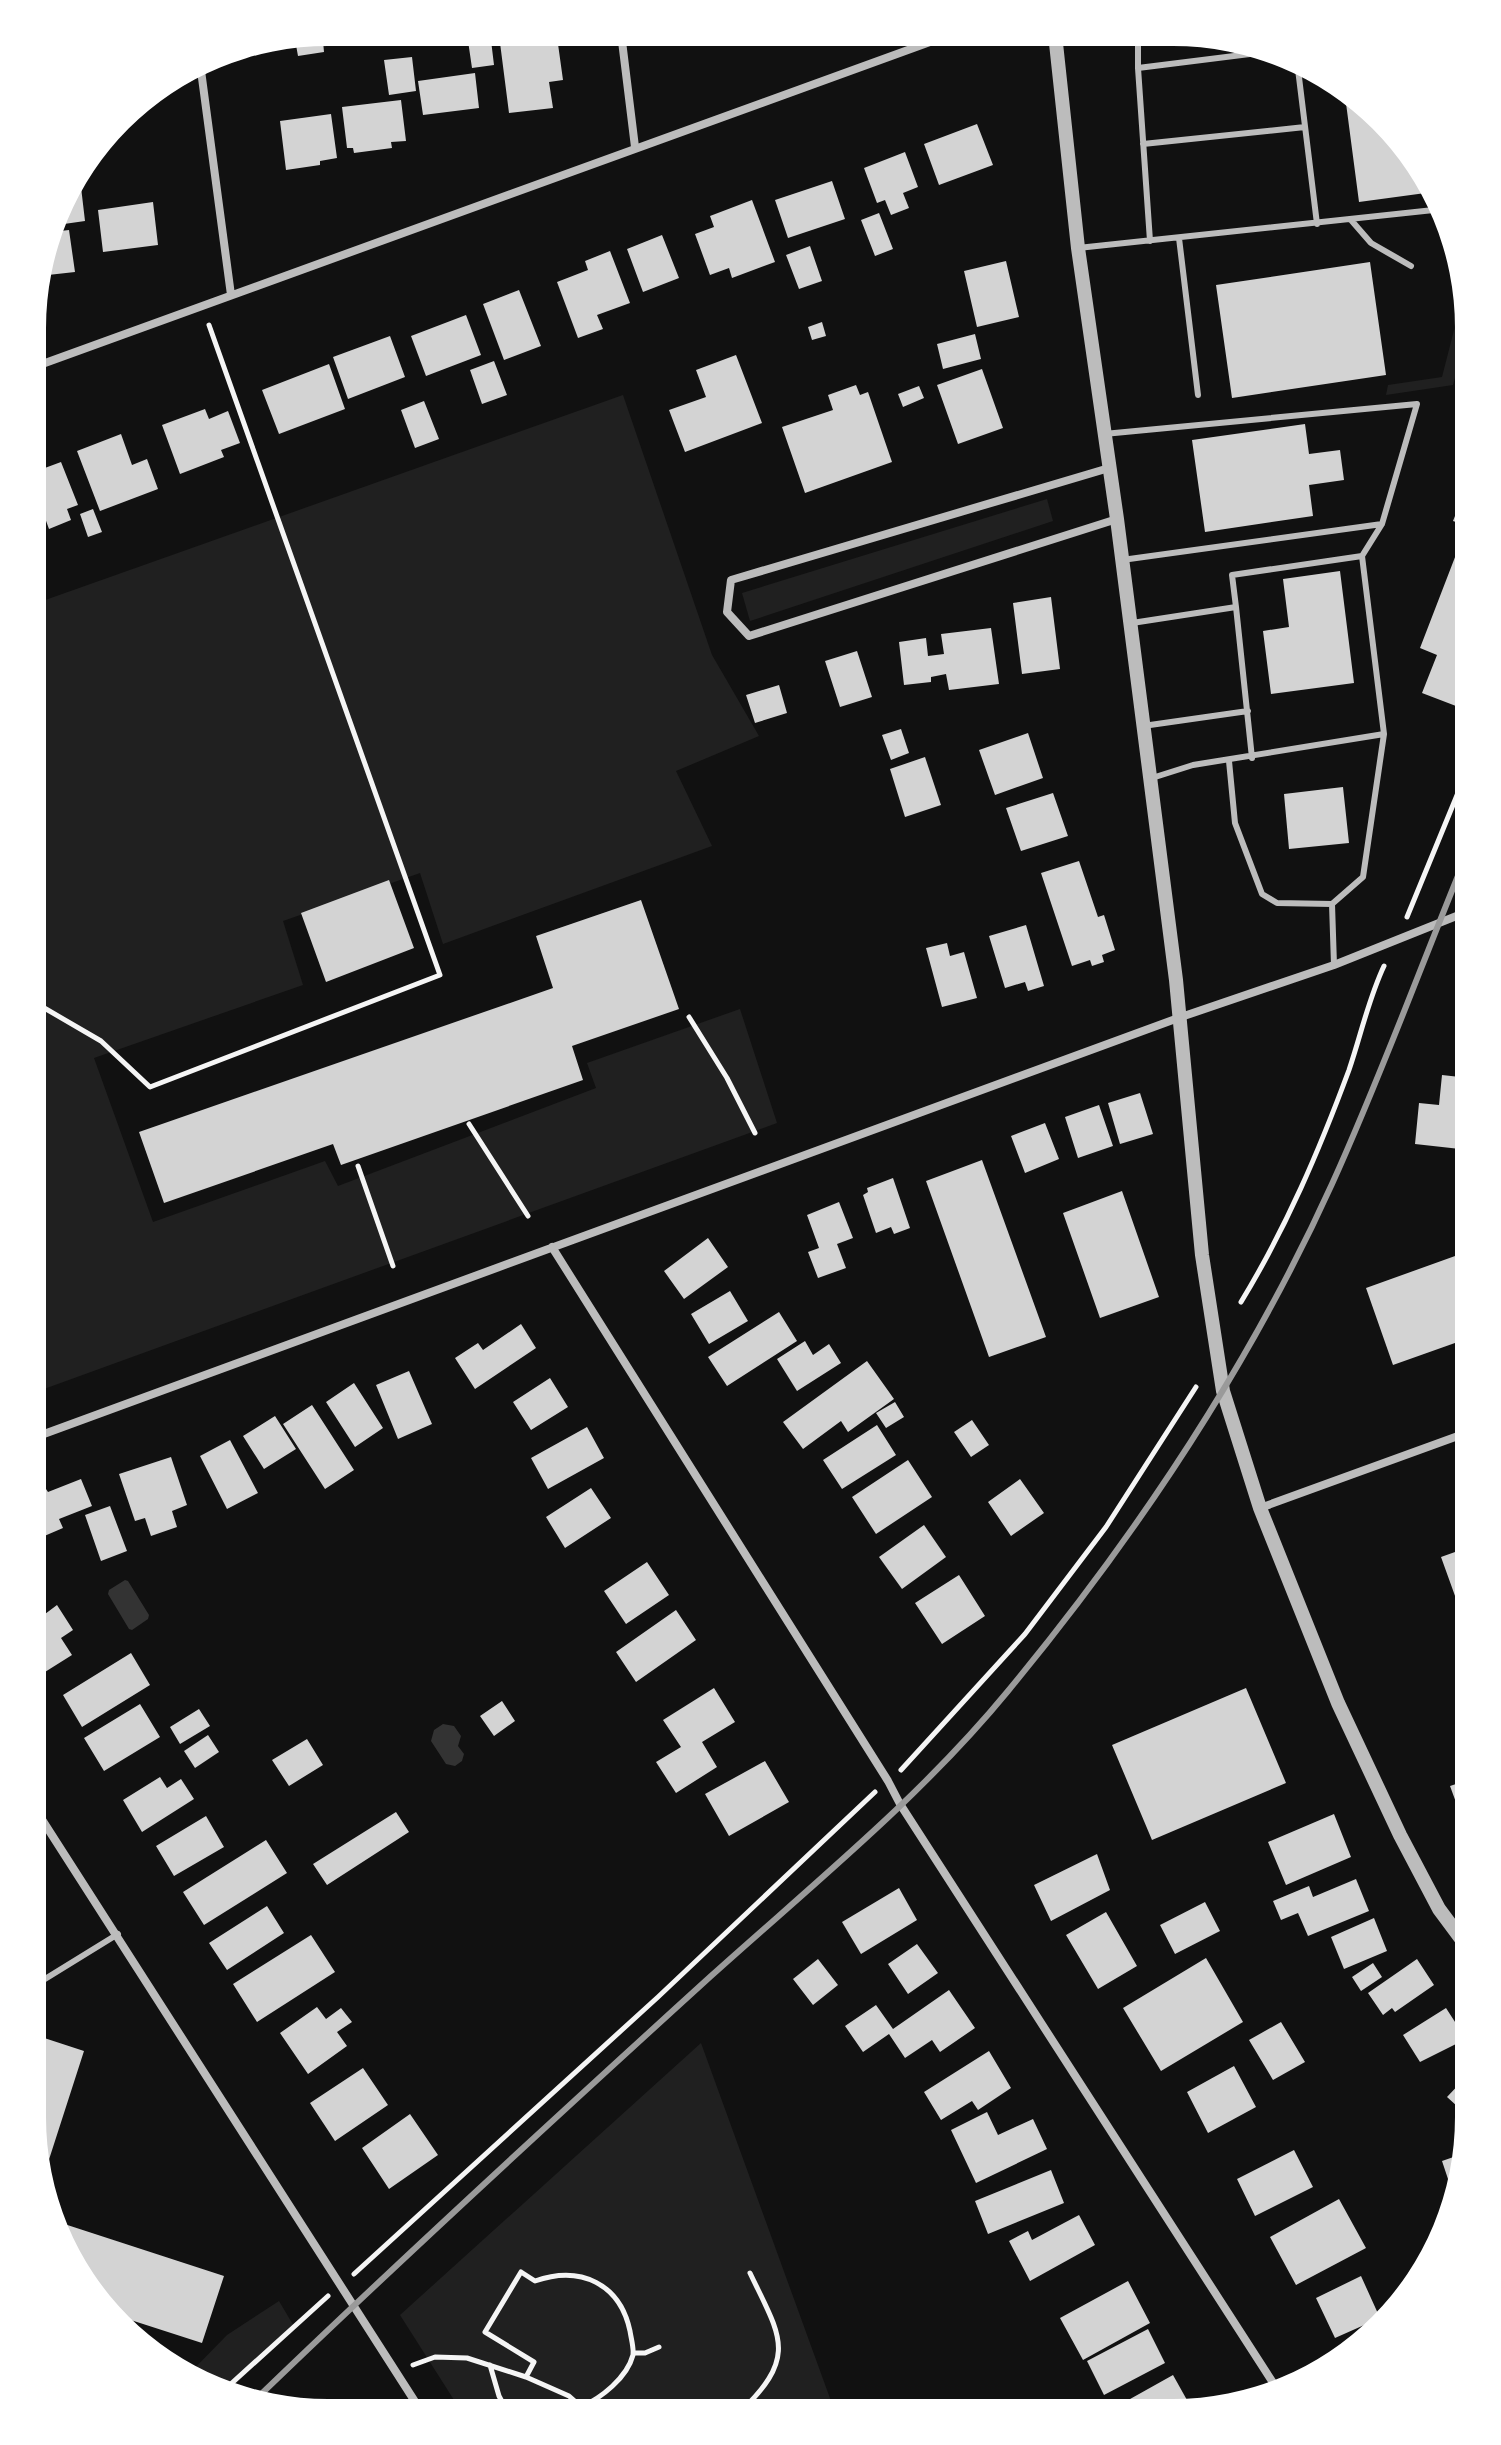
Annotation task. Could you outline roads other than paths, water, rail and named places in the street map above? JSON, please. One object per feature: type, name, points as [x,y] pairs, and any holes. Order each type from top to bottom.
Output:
[{"type":"street","points":[[46,363],[918,46]]},
{"type":"street","points":[[1056,46],[1078,248],[1117,519],[1181,1017],[1202,1255],[1223,1391],[1260,1508],[1338,1703],[1400,1835],[1439,1909],[1454,1929]]},
{"type":"street","points":[[623,47],[635,147]]},
{"type":"street","points":[[202,76],[231,295]]},
{"type":"street","points":[[1109,468],[731,580],[727,612],[749,636],[1117,519]]},
{"type":"street","points":[[46,1433],[1181,1017],[1334,965],[1455,917]]},
{"type":"street","points":[[552,1247],[900,1804],[1272,2381]]},
{"type":"street","points":[[1260,1508],[1454,1437]]},
{"type":"street","points":[[46,1825],[413,2399]]},
{"type":"lane","points":[[1138,46],[1150,241]]},
{"type":"lane","points":[[1138,68],[1242,55]]},
{"type":"lane","points":[[1299,75],[1317,224]]},
{"type":"lane","points":[[1143,144],[1305,127]]},
{"type":"lane","points":[[1078,248],[1430,211]]},
{"type":"lane","points":[[1351,220],[1371,243],[1411,266]]},
{"type":"lane","points":[[1179,238],[1198,395]]},
{"type":"lane","points":[[1104,434],[1417,404],[1382,524],[1362,556],[1384,734],[1363,877],[1332,904],[1277,903],[1262,894],[1235,823],[1229,761]]},
{"type":"lane","points":[[1122,560],[1382,524]]},
{"type":"lane","points":[[1252,758],[1232,575],[1362,556]]},
{"type":"lane","points":[[1130,624],[1236,607]]},
{"type":"lane","points":[[1143,726],[1248,711]]},
{"type":"lane","points":[[1150,778],[1193,765],[1252,758],[1384,734]]},
{"type":"lane","points":[[1332,904],[1334,965]]},
{"type":"lane","points":[[46,1978],[118,1934]]},
{"type":"railway","points":[[264,2391],[538,2134],[902,1804],[974,1730],[1055,1632],[1145,1511],[1227,1384],[1264,1319],[1332,1184],[1455,885]]}]
